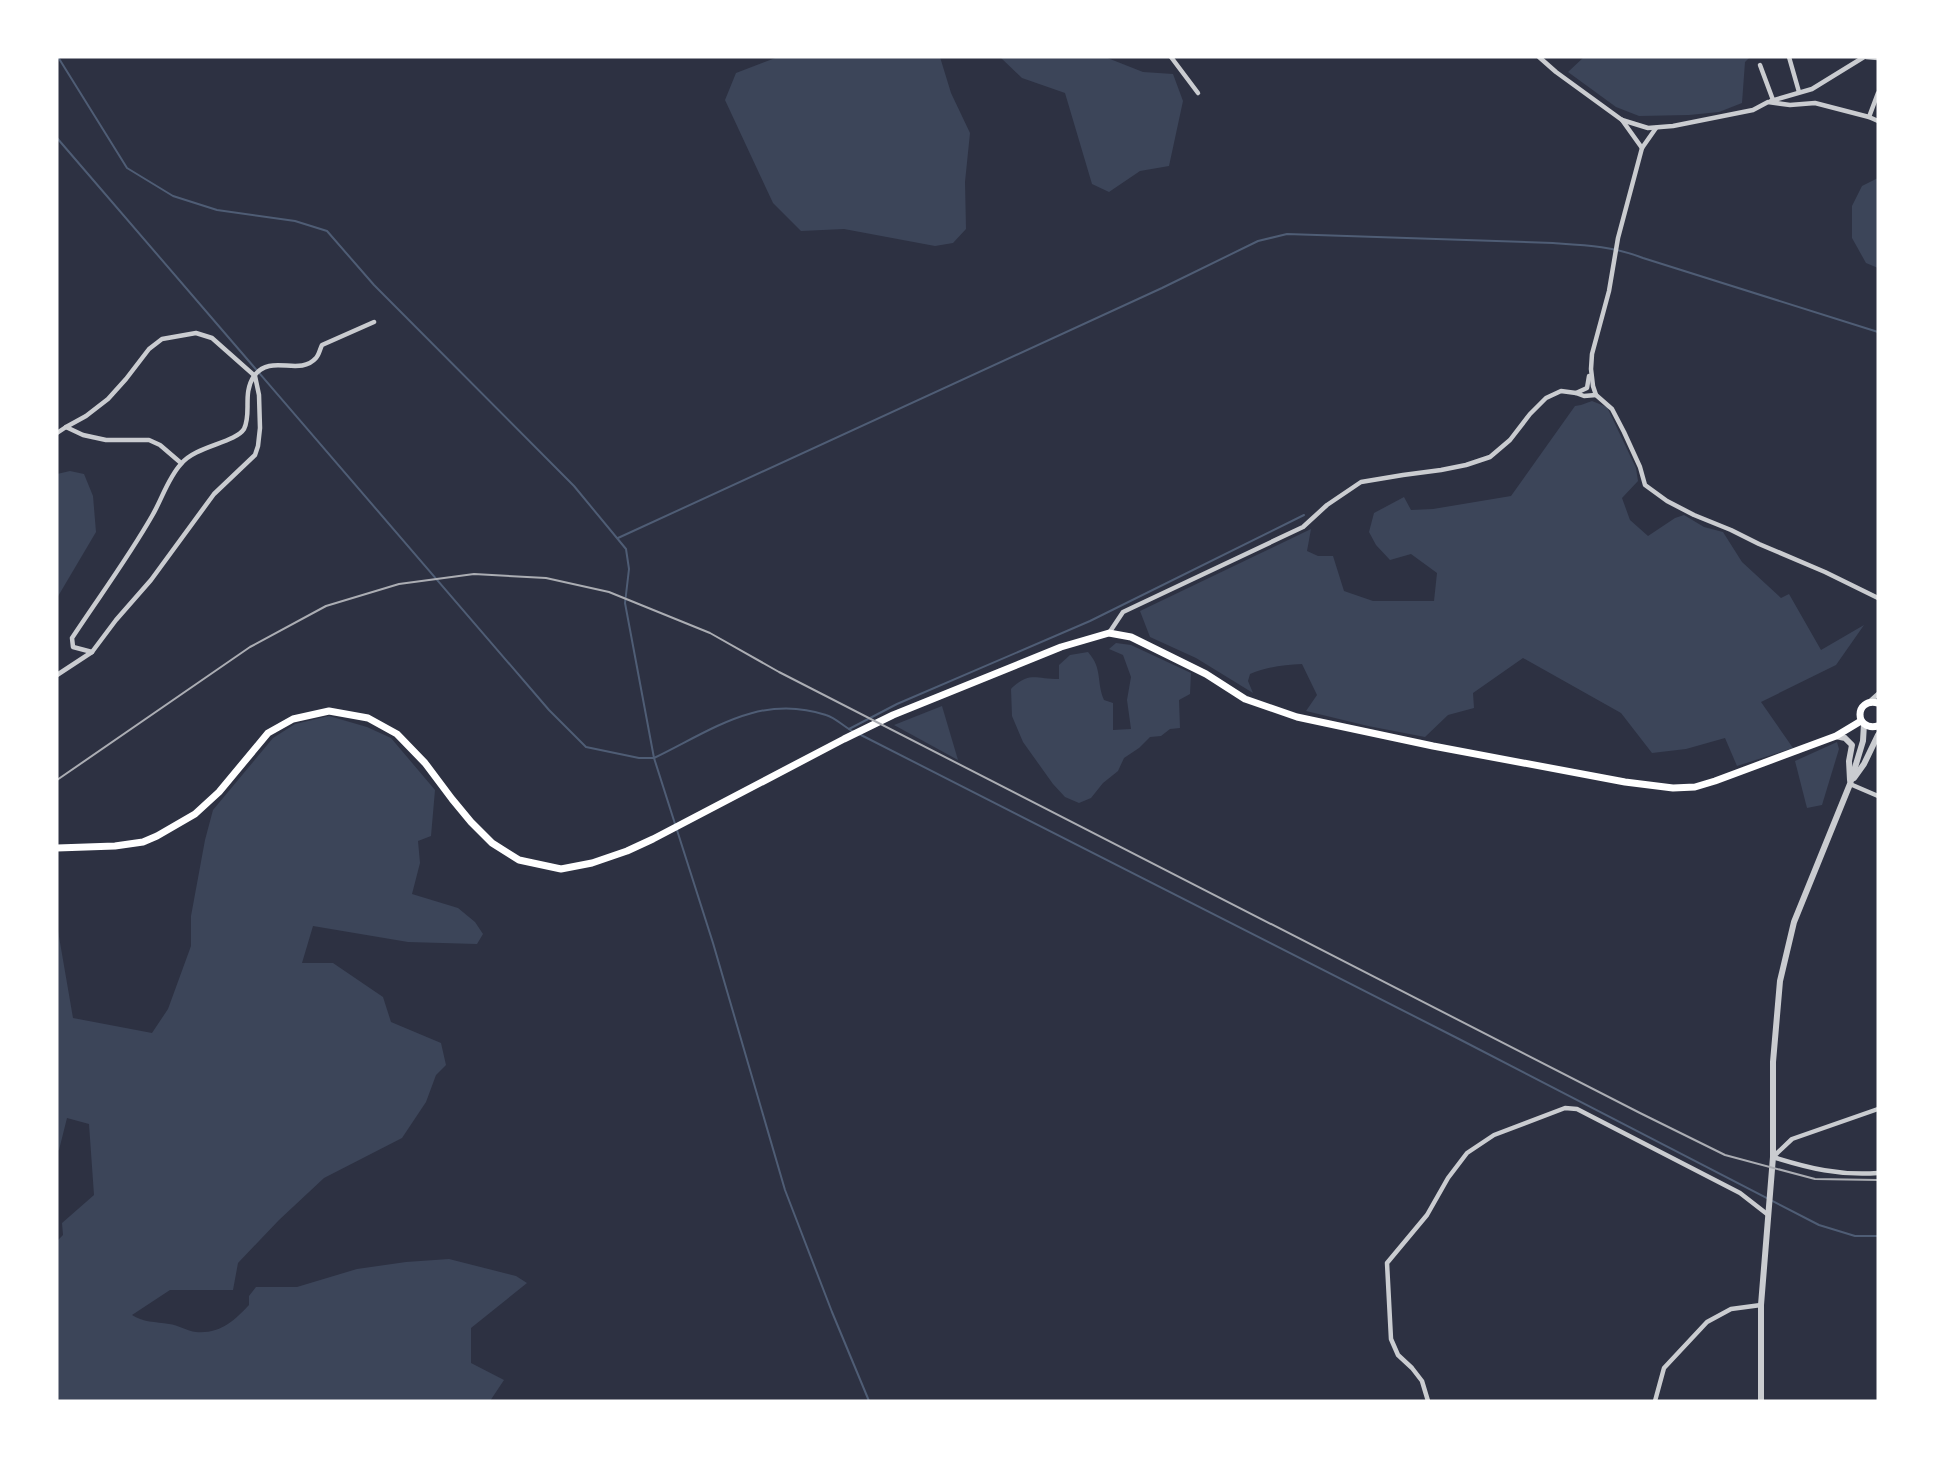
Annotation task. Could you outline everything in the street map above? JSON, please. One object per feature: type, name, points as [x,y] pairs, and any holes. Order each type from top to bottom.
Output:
[{"type":"main road","points":[[57,848],[115,846],[142,842],[157,836],[195,814],[211,800],[268,733],[293,719],[329,711],[368,718],[397,734],[425,763],[471,822],[492,843],[519,860],[561,869],[592,863],[627,851],[669,831],[867,728],[1061,647],[1109,633],[1131,637],[1206,674],[1245,699],[1297,717],[1433,746],[1663,788],[1695,787],[1836,736],[1863,722]]},
{"type":"main road","points":[[1878,703],[1867,703],[1861,709],[1860,717],[1863,722],[1872,727],[1878,726]]},
{"type":"street","points":[[1171,57],[1180,66],[1198,93]]},
{"type":"street","points":[[1539,57],[1622,120],[1642,148]]},
{"type":"street","points":[[1789,57],[1799,93]]},
{"type":"street","points":[[1622,120],[1648,128],[1656,128],[1753,110],[1770,101],[1812,89],[1865,57],[1878,58]]},
{"type":"street","points":[[1760,65],[1770,101]]},
{"type":"street","points":[[1869,117],[1878,93]]},
{"type":"street","points":[[1770,101],[1790,105],[1815,104],[1878,121]]},
{"type":"street","points":[[1576,393],[1587,388],[1592,354],[1642,148],[1656,128]]},
{"type":"street","points":[[92,652],[73,647],[72,638],[153,515],[181,463],[205,447],[237,436],[244,429],[248,409],[248,388],[260,369],[270,365],[303,365],[316,358],[321,345],[374,322]]},
{"type":"street","points":[[57,433],[86,417],[108,399],[149,349],[162,339],[196,333],[212,338],[255,376],[259,394],[260,428],[255,455],[214,494],[151,579],[92,652],[57,675]]},
{"type":"street","points":[[1591,369],[1596,395],[1612,409],[1640,467],[1645,485],[1667,501],[1694,515],[1825,572],[1878,598]]},
{"type":"street","points":[[1109,633],[1123,612],[1303,527],[1327,505],[1361,482],[1441,470],[1490,457],[1510,440],[1546,398],[1561,392],[1584,396],[1596,395]]},
{"type":"street","points":[[66,427],[83,435],[106,440],[148,440],[160,445],[181,463]]},
{"type":"street","points":[[1867,703],[1878,694]]},
{"type":"street","points":[[1761,1401],[1761,1305],[1773,1157],[1773,1062],[1780,981],[1794,922],[1850,783],[1863,741],[1863,722]]},
{"type":"street","points":[[1850,783],[1864,764],[1878,735]]},
{"type":"street","points":[[1836,736],[1845,738],[1851,745],[1850,783]]},
{"type":"street","points":[[1850,783],[1878,796]]},
{"type":"street","points":[[1428,1401],[1422,1381],[1398,1355],[1391,1339],[1387,1263],[1428,1215],[1448,1178],[1467,1153],[1494,1136],[1565,1108],[1578,1109],[1740,1193],[1767,1214]]},
{"type":"street","points":[[1773,1157],[1792,1139],[1878,1109]]},
{"type":"street","points":[[1773,1157],[1810,1169],[1857,1175],[1878,1173]]},
{"type":"street","points":[[1655,1401],[1664,1368],[1707,1322],[1731,1309],[1761,1305]]},
{"type":"shaded area","points":[[778,57],[940,57],[951,93],[970,133],[965,182],[966,229],[953,243],[935,246],[844,229],[801,231],[773,203],[725,100],[736,73]]},
{"type":"shaded area","points":[[1000,57],[1105,57],[1143,72],[1173,74],[1183,101],[1169,166],[1140,171],[1109,192],[1092,184],[1065,93],[1022,78]]},
{"type":"shaded area","points":[[1584,57],[1750,57],[1745,62],[1742,103],[1719,112],[1639,116],[1616,107],[1568,72]]},
{"type":"shaded area","points":[[1878,178],[1878,268],[1866,263],[1852,238],[1852,206],[1862,186]]},
{"type":"shaded area","points":[[1592,401],[1607,407],[1636,468],[1638,481],[1622,498],[1630,520],[1648,536],[1675,518],[1684,515],[1704,527],[1723,532],[1742,562],[1781,598],[1789,594],[1821,650],[1864,625],[1836,665],[1761,702],[1793,748],[1737,766],[1725,738],[1686,749],[1652,753],[1621,713],[1523,658],[1473,693],[1474,708],[1448,715],[1425,737],[1306,711],[1317,695],[1302,664],[1275,667],[1250,674],[1248,681],[1253,693],[1196,658],[1150,637],[1140,611],[1311,529],[1307,551],[1318,556],[1333,556],[1344,591],[1373,601],[1434,601],[1437,573],[1411,554],[1390,560],[1376,545],[1369,532],[1374,513],[1404,497],[1411,510],[1433,509],[1511,496],[1575,406]]},
{"type":"shaded area","points":[[70,471],[84,474],[93,496],[96,532],[57,598],[57,474]]},
{"type":"shaded area","points":[[1116,643],[1131,645],[1191,673],[1190,694],[1179,700],[1180,728],[1170,729],[1161,736],[1150,737],[1124,758],[1118,771],[1103,783],[1091,798],[1079,803],[1065,797],[1053,784],[1023,742],[1012,716],[1011,689],[1028,678],[1059,679],[1059,665],[1070,655],[1088,652],[1098,670],[1104,700],[1113,703],[1113,730],[1131,729],[1127,700],[1131,677],[1123,655],[1109,649]]},
{"type":"shaded area","points":[[942,706],[958,760],[894,725]]},
{"type":"shaded area","points":[[329,716],[367,727],[391,738],[435,790],[431,836],[418,841],[420,863],[412,894],[458,908],[475,922],[483,934],[477,944],[408,942],[313,926],[302,963],[333,963],[383,997],[391,1022],[441,1043],[446,1065],[436,1075],[426,1102],[402,1138],[324,1178],[238,1263],[233,1290],[170,1290],[132,1315],[193,1331],[212,1331],[232,1321],[249,1305],[249,1296],[256,1287],[297,1287],[357,1269],[449,1259],[516,1276],[527,1283],[471,1328],[471,1363],[504,1380],[490,1401],[57,1401],[57,1241],[63,1235],[62,1223],[94,1195],[89,1124],[67,1118],[57,1151],[57,925],[73,1018],[152,1033],[168,1009],[191,946],[191,916],[213,810],[273,738],[295,724]]},
{"type":"shaded area","points":[[1837,742],[1839,749],[1822,805],[1807,808],[1795,761]]},
{"type":"waterway","points":[[58,57],[127,168],[173,196],[217,210],[295,221],[327,231],[374,285],[574,486],[626,549],[629,569],[625,603],[654,758],[713,943],[785,1190],[869,1401]]},
{"type":"waterway","points":[[57,138],[549,710],[586,747],[639,758],[654,758],[717,726],[737,718],[779,708],[802,709],[826,715],[854,732]]},
{"type":"waterway","points":[[618,538],[1162,288],[1258,241],[1287,234],[1588,245],[1632,254],[1878,332]]},
{"type":"waterway","points":[[849,729],[897,704],[1090,621],[1304,515]]},
{"type":"waterway","points":[[859,734],[1819,1225],[1855,1236],[1878,1236]]},
{"type":"railway","points":[[57,780],[250,647],[326,606],[399,584],[474,574],[546,578],[609,592],[710,633],[779,672],[1725,1155],[1815,1179],[1878,1180]]}]
